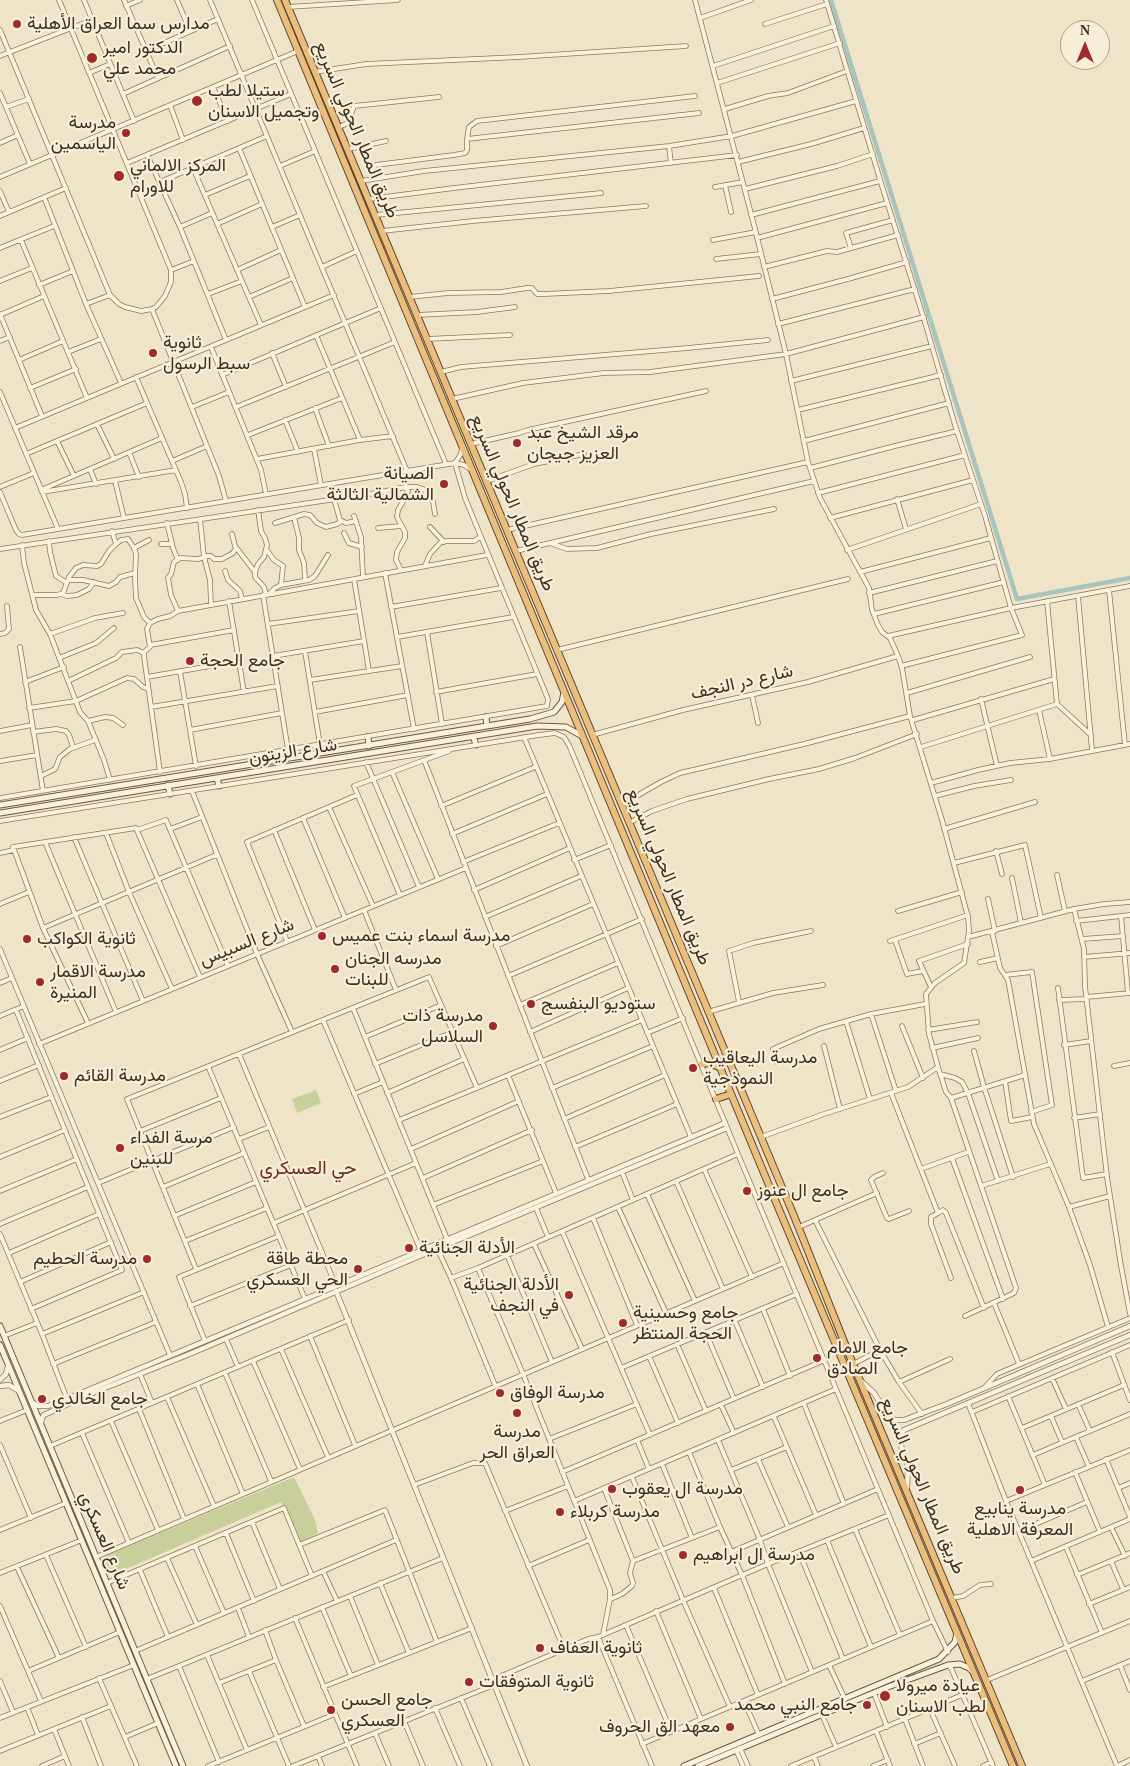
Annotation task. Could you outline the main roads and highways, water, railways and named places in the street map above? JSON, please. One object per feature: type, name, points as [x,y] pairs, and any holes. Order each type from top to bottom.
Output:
[{"type":"highway","name":"طريق المطار الحولي السريع","points":[[277,0],[564,692],[586,740],[731,1094],[1013,1766]]},
{"type":"highway","name":"طريق المطار الحولي السريع","points":[[287,3],[761,1136],[853,1364],[1022,1766]]},
{"type":"highway","points":[[338,148],[347,147]]},
{"type":"highway","points":[[346,167],[354,163]]},
{"type":"highway","points":[[702,1064],[710,1063],[721,1068]]},
{"type":"highway","points":[[716,1099],[731,1094]]},
{"type":"highway","points":[[776,1201],[782,1201],[786,1197]]},
{"type":"highway","points":[[784,1221],[794,1216]]},
{"type":"main road","name":"شارع الزيتون","points":[[0,805],[297,758],[544,716],[554,712],[562,702],[564,692]]},
{"type":"main road","points":[[486,717],[487,726]]},
{"type":"main road","points":[[522,720],[525,724],[523,728]]},
{"type":"main road","name":"شارع الزيتون","points":[[0,813],[523,728],[560,726],[577,732],[586,740]]},
{"type":"main road","points":[[473,736],[476,745]]},
{"type":"main road","points":[[368,737],[369,746]]},
{"type":"main road","points":[[356,756],[358,764]]},
{"type":"main road","points":[[297,758],[295,762],[299,765]]},
{"type":"main road","points":[[280,760],[281,768]]},
{"type":"main road","points":[[210,763],[212,771]]},
{"type":"main road","points":[[217,778],[219,786]]},
{"type":"main road","points":[[168,785],[170,794]]},
{"type":"main road","name":"شارع العسكري","points":[[0,1326],[147,1679],[154,1704]]},
{"type":"main road","name":"شارع العسكري","points":[[0,1345],[134,1665],[183,1766]]},
{"type":"main road","points":[[53,1471],[56,1473],[59,1470]]},
{"type":"main road","points":[[58,1483],[61,1480],[64,1481]]},
{"type":"main road","points":[[698,1766],[709,1764],[738,1749],[874,1693],[882,1687],[939,1659],[948,1652],[955,1642],[957,1630]]},
{"type":"main road","points":[[684,1766],[844,1699],[948,1664],[960,1664],[969,1668],[975,1675]]},
{"type":"main road","name":"شارع العسكري","points":[[158,1713],[158,1723],[176,1766]]},
{"type":"waterway","points":[[831,0],[1017,599],[1130,578]]},
{"type":"place","name":"مدارس سما العراق الأهلية","points":[[17,24]]},
{"type":"place","name":"الدكتور امير محمد علي","points":[[92,58]]},
{"type":"place","name":"ستيلا لطب وتجميل الاسنان","points":[[197,101]]},
{"type":"place","name":"مدرسة الياسمين","points":[[126,133]]},
{"type":"place","name":"المركز الالماني للاورام","points":[[119,176]]},
{"type":"place","name":"ثانوية سبط الرسول","points":[[153,353]]},
{"type":"place","name":"مرقد الشيخ عبد العزيز جيجان","points":[[517,443]]},
{"type":"place","name":"الصيانة الشمالية الثالثة","points":[[444,484]]},
{"type":"place","name":"جامع الحجة","points":[[190,661]]},
{"type":"place","name":"مدرسة اسماء بنت عميس","points":[[322,936]]},
{"type":"place","name":"ثانوية الكواكب","points":[[27,939]]},
{"type":"place","name":"مدرسه الجنان للبنات","points":[[335,969]]},
{"type":"place","name":"مدرسة الاقمار المنيرة","points":[[40,982]]},
{"type":"place","name":"ستوديو البنفسج","points":[[531,1004]]},
{"type":"place","name":"مدرسة ذات السلاسل","points":[[493,1026]]},
{"type":"place","name":"مدرسة اليعاقيب النموذجية","points":[[693,1068]]},
{"type":"place","name":"مدرسة القائم","points":[[64,1076]]},
{"type":"place","name":"مرسة الفداء للبنين","points":[[120,1148]]},
{"type":"place","name":"جامع ال عنوز","points":[[747,1191]]},
{"type":"place","name":"الأدلة الجنائية","points":[[409,1248]]},
{"type":"place","name":"مدرسة الحطيم","points":[[147,1259]]},
{"type":"place","name":"محطة طاقة الحي العسكري","points":[[358,1269]]},
{"type":"place","name":"الأدلة الجنائية في النجف","points":[[569,1295]]},
{"type":"place","name":"جامع وحسينية الحجة المنتظر","points":[[623,1323]]},
{"type":"place","name":"جامع الامام الصادق","points":[[817,1358]]},
{"type":"place","name":"مدرسة الوفاق","points":[[500,1393]]},
{"type":"place","name":"جامع الخالدي","points":[[42,1399]]},
{"type":"place","name":"مدرسة العراق الحر","points":[[517,1413]]},
{"type":"place","name":"مدرسة ال يعقوب","points":[[612,1489]]},
{"type":"place","name":"مدرسة ينابيع المعرفة الاهلية","points":[[1020,1490]]},
{"type":"place","name":"مدرسة كربلاء","points":[[560,1512]]},
{"type":"place","name":"مدرسة ال ابراهيم","points":[[683,1555]]},
{"type":"place","name":"ثانوية العفاف","points":[[540,1648]]},
{"type":"place","name":"ثانوية المتوفقات","points":[[469,1682]]},
{"type":"place","name":"عيادة ميرولا لطب الاسنان","points":[[885,1696]]},
{"type":"place","name":"جامع النبي محمد","points":[[867,1705]]},
{"type":"place","name":"جامع الحسن العسكري","points":[[331,1710]]},
{"type":"place","name":"معهد الق الحروف","points":[[730,1727]]},
{"type":"district","name":"حي العسكري","points":[[308,1169]]}]
